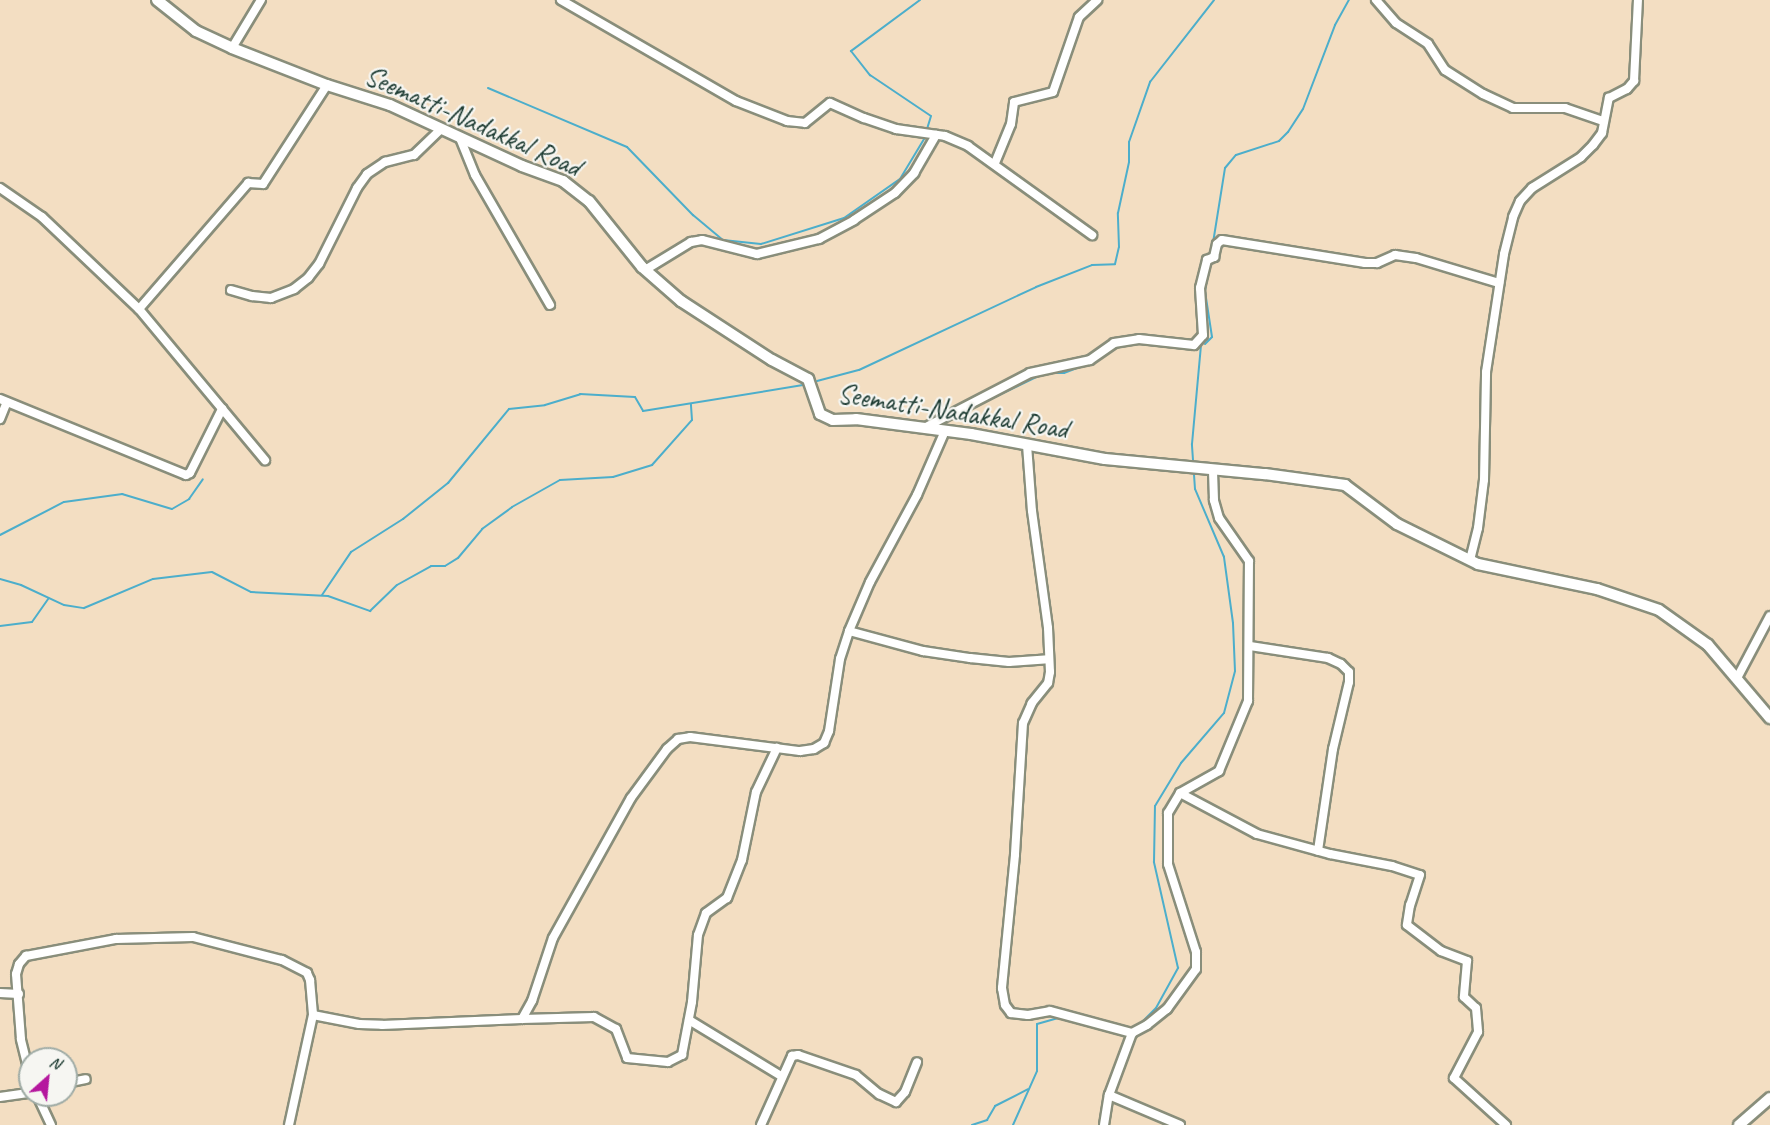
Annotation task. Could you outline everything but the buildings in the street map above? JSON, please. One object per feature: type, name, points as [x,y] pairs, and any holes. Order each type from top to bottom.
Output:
[{"type":"street","name":"Seematti-Nadakkal Road","points":[[157,0],[196,31],[232,48],[327,85],[390,105],[522,166],[563,181],[589,201],[645,270],[681,301],[772,360],[808,379],[820,414],[833,420],[856,419],[945,431],[1105,459],[1345,485],[1397,524],[1478,564],[1597,589],[1659,610],[1708,645],[1770,718]]},
{"type":"street","points":[[232,48],[261,0]]},
{"type":"street","points":[[561,0],[736,100],[787,121],[804,123],[830,103],[896,129],[936,135],[968,146],[1092,234]]},
{"type":"street","points":[[994,164],[1011,124],[1014,102],[1053,92],[1079,17],[1097,0]]},
{"type":"street","points":[[1376,0],[1396,23],[1428,44],[1445,70],[1483,94],[1513,108],[1565,108],[1604,121]]},
{"type":"street","points":[[1470,560],[1478,528],[1484,480],[1486,372],[1499,284],[1511,226],[1520,201],[1532,188],[1581,157],[1602,133],[1608,98],[1627,89],[1634,81],[1638,0]]},
{"type":"street","points":[[139,309],[248,183],[263,184],[327,85]]},
{"type":"street","points":[[231,290],[271,298],[294,289],[308,278],[319,264],[357,188],[367,174],[385,162],[414,155],[441,129]]},
{"type":"street","points":[[645,270],[691,242],[702,240],[757,254],[819,239],[895,193],[914,173],[936,135]]},
{"type":"street","points":[[460,138],[475,175],[550,305]]},
{"type":"street","points":[[0,188],[48,223],[139,309],[265,460]]},
{"type":"street","points":[[924,428],[1030,372],[1090,360],[1114,343],[1139,339],[1194,345],[1203,335],[1200,288],[1207,260],[1214,257],[1217,244],[1222,240],[1365,263],[1377,263],[1395,255],[1416,258],[1499,284]]},
{"type":"street","points":[[0,419],[4,401],[186,475],[190,473],[222,409]]},
{"type":"street","points":[[522,1019],[532,1001],[553,938],[631,798],[667,749],[678,739],[690,737],[800,751],[814,749],[824,743],[829,731],[840,659],[849,631],[870,582],[917,495],[945,431]]},
{"type":"street","points":[[1027,445],[1032,511],[1048,628],[1048,683],[1032,703],[1023,723],[1015,855],[1002,988],[1005,1005],[1011,1013],[1028,1015],[1050,1011],[1132,1034]]},
{"type":"street","points":[[1104,1125],[1109,1095],[1132,1034],[1147,1026],[1167,1009],[1196,969],[1196,952],[1168,864],[1168,813],[1180,793],[1219,771],[1248,701],[1249,561],[1219,518],[1214,500],[1213,469]]},
{"type":"street","points":[[1737,678],[1770,616]]},
{"type":"street","points":[[849,631],[923,651],[970,658],[1009,662],[1048,659]]},
{"type":"street","points":[[1250,646],[1328,658],[1341,664],[1349,672],[1350,682],[1333,749],[1318,851]]},
{"type":"street","points":[[313,1015],[359,1024],[594,1017],[616,1029],[627,1058],[669,1062],[682,1055],[689,1020],[698,935],[706,913],[727,898],[742,860],[756,792],[777,748]]},
{"type":"street","points":[[1180,793],[1257,834],[1318,851],[1392,866],[1420,875],[1410,905],[1407,925],[1441,951],[1467,961],[1464,997],[1476,1008],[1478,1032],[1454,1078],[1506,1125]]},
{"type":"street","points":[[23,1047],[16,974],[26,956],[107,939],[141,936],[193,937],[282,960],[301,968],[310,980],[313,1015],[290,1125]]},
{"type":"street","points":[[0,993],[19,994]]},
{"type":"street","points":[[689,1020],[781,1076]]},
{"type":"street","points":[[761,1125],[781,1076],[792,1056],[798,1055],[856,1075],[879,1094],[896,1101],[905,1092],[917,1062]]},
{"type":"street","points":[[78,1081],[86,1079]]},
{"type":"street","points":[[0,1097],[18,1095]]},
{"type":"street","points":[[1109,1095],[1180,1125]]},
{"type":"street","points":[[1739,1125],[1770,1098]]},
{"type":"street","points":[[43,1107],[51,1125]]},
{"type":"waterway","points":[[920,0],[851,51],[870,75],[931,116],[927,129]]},
{"type":"waterway","points":[[817,381],[859,370],[1036,287],[1092,265],[1115,264],[1119,247],[1118,213],[1129,162],[1129,142],[1150,82],[1214,0]]},
{"type":"waterway","points":[[1213,243],[1225,168],[1236,155],[1279,141],[1288,132],[1303,109],[1335,25],[1349,0]]},
{"type":"waterway","points":[[488,88],[627,147],[693,215],[723,240],[761,244],[844,218],[900,179],[924,139]]},
{"type":"waterway","points":[[1205,344],[1212,337],[1205,291],[1208,272]]},
{"type":"waterway","points":[[1135,343],[1192,349]]},
{"type":"waterway","points":[[1193,460],[1192,444],[1201,346]]},
{"type":"waterway","points":[[964,412],[1045,373],[1064,373],[1093,362]]},
{"type":"waterway","points":[[322,595],[351,552],[403,519],[448,483],[509,409],[545,405],[580,394],[635,397],[643,411],[803,385]]},
{"type":"waterway","points":[[0,579],[21,585],[64,605],[84,608],[153,579],[212,572],[251,592],[328,596],[370,611],[397,585],[431,566],[445,566],[458,558],[482,529],[512,507],[560,480],[613,477],[652,465],[692,420],[691,404]]},
{"type":"waterway","points":[[1139,1025],[1156,1008],[1178,968],[1154,862],[1155,806],[1181,763],[1224,713],[1235,671],[1233,623],[1224,557],[1195,489],[1194,475]]},
{"type":"waterway","points":[[0,535],[64,502],[122,494],[172,509],[189,499],[203,479]]},
{"type":"waterway","points":[[0,626],[32,622],[49,598]]},
{"type":"waterway","points":[[1013,1125],[1037,1071],[1037,1024],[1058,1018],[1071,1021]]},
{"type":"waterway","points":[[972,1125],[987,1120],[995,1106],[1028,1089]]}]
